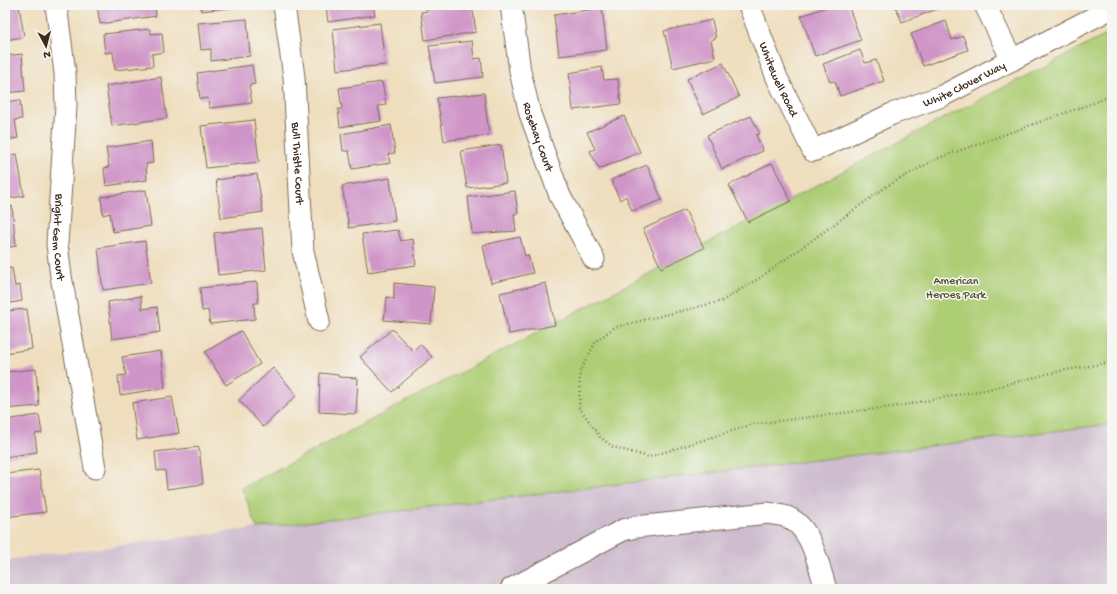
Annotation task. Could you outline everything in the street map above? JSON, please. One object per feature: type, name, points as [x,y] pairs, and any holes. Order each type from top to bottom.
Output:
[{"type":"street","name":"Bright Gem Court","points":[[56,5],[64,73],[66,106],[57,244],[61,276],[94,468]]},
{"type":"street","name":"Bull Thistle Court","points":[[284,5],[294,78],[302,251],[319,321]]},
{"type":"street","name":"Rosebay Court","points":[[511,5],[520,72],[530,114],[560,196],[594,259]]},
{"type":"street","name":"Whitewell Road","points":[[749,5],[776,78],[813,151]]},
{"type":"street","points":[[985,5],[1012,60]]},
{"type":"street","name":"White Clover Way","points":[[813,151],[892,114],[942,96],[1112,8]]},
{"type":"street","points":[[511,589],[623,530],[636,527],[768,513],[785,516],[797,523],[810,539],[826,589]]},
{"type":"path","points":[[1112,95],[936,159],[887,186],[761,277],[722,301],[615,327],[596,341],[580,372],[579,407],[600,437],[613,447],[649,457],[754,424],[899,406],[989,389],[1055,372],[1112,362]]},
{"type":"shaded area","points":[[1112,424],[1112,589],[5,589],[5,560]]},
{"type":"green space","name":"American Heroes Park","points":[[1112,32],[1112,424],[257,528],[242,488],[950,115]]},
{"type":"building","points":[[5,5],[19,5],[24,37],[5,40]]},
{"type":"building","points":[[97,5],[155,5],[156,16],[100,24]]},
{"type":"building","points":[[201,5],[245,5],[245,6],[201,11]]},
{"type":"building","points":[[326,5],[373,5],[375,15],[328,22]]},
{"type":"building","points":[[426,5],[472,5],[476,32],[425,40],[421,12],[427,11]]},
{"type":"building","points":[[832,5],[848,5],[861,40],[815,56],[801,16]]},
{"type":"building","points":[[895,5],[942,5],[943,7],[902,22]]},
{"type":"building","points":[[602,8],[607,50],[559,56],[554,15]]},
{"type":"building","points":[[247,19],[250,56],[211,61],[211,49],[201,50],[198,23]]},
{"type":"building","points":[[712,20],[716,38],[711,40],[715,58],[673,68],[664,31]]},
{"type":"building","points":[[946,21],[952,40],[963,36],[968,50],[923,66],[911,34]]},
{"type":"building","points":[[380,23],[385,65],[337,70],[333,29]]},
{"type":"building","points":[[150,29],[151,34],[162,33],[164,52],[152,54],[153,66],[115,70],[113,52],[105,53],[103,34]]},
{"type":"building","points":[[472,41],[474,59],[481,58],[483,77],[435,83],[429,46]]},
{"type":"building","points":[[860,50],[865,63],[876,60],[884,81],[840,96],[835,81],[830,82],[823,64]]},
{"type":"building","points":[[22,54],[25,91],[5,93],[5,56]]},
{"type":"building","points":[[723,63],[739,97],[703,114],[687,79]]},
{"type":"building","points":[[252,65],[255,84],[249,85],[252,103],[209,108],[208,98],[200,99],[197,73]]},
{"type":"building","points":[[602,67],[604,80],[618,79],[621,104],[573,110],[569,73]]},
{"type":"building","points":[[161,77],[167,118],[112,126],[106,86]]},
{"type":"building","points":[[382,82],[386,105],[378,106],[381,121],[340,127],[338,109],[342,109],[339,88]]},
{"type":"building","points":[[484,93],[489,135],[444,141],[437,98]]},
{"type":"building","points":[[20,100],[22,119],[15,120],[18,138],[5,140],[5,102]]},
{"type":"building","points":[[624,116],[640,152],[599,169],[590,151],[595,149],[587,132]]},
{"type":"building","points":[[751,116],[760,134],[756,135],[763,151],[722,169],[707,135]]},
{"type":"building","points":[[254,120],[259,162],[206,168],[201,126]]},
{"type":"building","points":[[391,125],[395,153],[388,154],[390,163],[352,169],[349,151],[343,151],[341,134]]},
{"type":"building","points":[[151,141],[153,163],[146,164],[147,180],[106,186],[104,168],[109,167],[106,148]]},
{"type":"building","points":[[501,145],[506,183],[467,188],[461,151]]},
{"type":"building","points":[[17,154],[24,196],[5,199],[5,156]]},
{"type":"building","points":[[772,163],[791,201],[748,222],[729,185]]},
{"type":"building","points":[[647,165],[662,200],[632,211],[626,196],[620,200],[611,180]]},
{"type":"building","points":[[257,174],[263,212],[221,218],[216,180]]},
{"type":"building","points":[[390,178],[395,221],[349,228],[342,186]]},
{"type":"building","points":[[146,190],[151,226],[113,232],[110,213],[103,215],[101,197]]},
{"type":"building","points":[[515,191],[518,213],[514,214],[516,231],[472,234],[468,197]]},
{"type":"building","points":[[12,206],[16,246],[5,248],[5,208]]},
{"type":"building","points":[[685,210],[704,248],[661,268],[643,229]]},
{"type":"building","points":[[262,228],[266,270],[218,275],[214,233]]},
{"type":"building","points":[[398,230],[401,241],[413,239],[416,265],[368,272],[362,234]]},
{"type":"building","points":[[520,237],[525,256],[528,255],[533,273],[491,283],[483,245]]},
{"type":"building","points":[[145,241],[151,283],[103,290],[98,248]]},
{"type":"building","points":[[12,268],[15,286],[20,285],[22,301],[5,304],[5,269]]},
{"type":"building","points":[[257,282],[258,303],[254,303],[255,319],[210,324],[208,310],[202,311],[200,288]]},
{"type":"building","points":[[394,283],[434,287],[431,324],[384,320],[387,297],[394,299]]},
{"type":"building","points":[[546,283],[555,325],[509,334],[500,293]]},
{"type":"building","points":[[141,296],[142,309],[157,307],[160,332],[112,339],[108,302]]},
{"type":"building","points":[[27,309],[32,349],[5,353],[5,311]]},
{"type":"building","points":[[392,329],[413,351],[420,344],[432,357],[392,392],[360,357]]},
{"type":"building","points":[[241,331],[260,364],[226,385],[205,352]]},
{"type":"building","points":[[161,351],[165,388],[120,395],[118,376],[126,375],[122,357]]},
{"type":"building","points":[[273,368],[297,395],[263,427],[239,400]]},
{"type":"building","points":[[36,369],[39,406],[5,409],[5,372]]},
{"type":"building","points":[[320,373],[338,375],[338,377],[358,378],[356,414],[319,412]]},
{"type":"building","points":[[172,397],[179,433],[137,440],[132,403]]},
{"type":"building","points":[[39,415],[42,433],[35,434],[37,452],[5,457],[5,420]]},
{"type":"building","points":[[199,447],[203,484],[167,489],[165,470],[157,471],[155,452]]},
{"type":"building","points":[[39,470],[46,512],[5,517],[5,474]]}]
